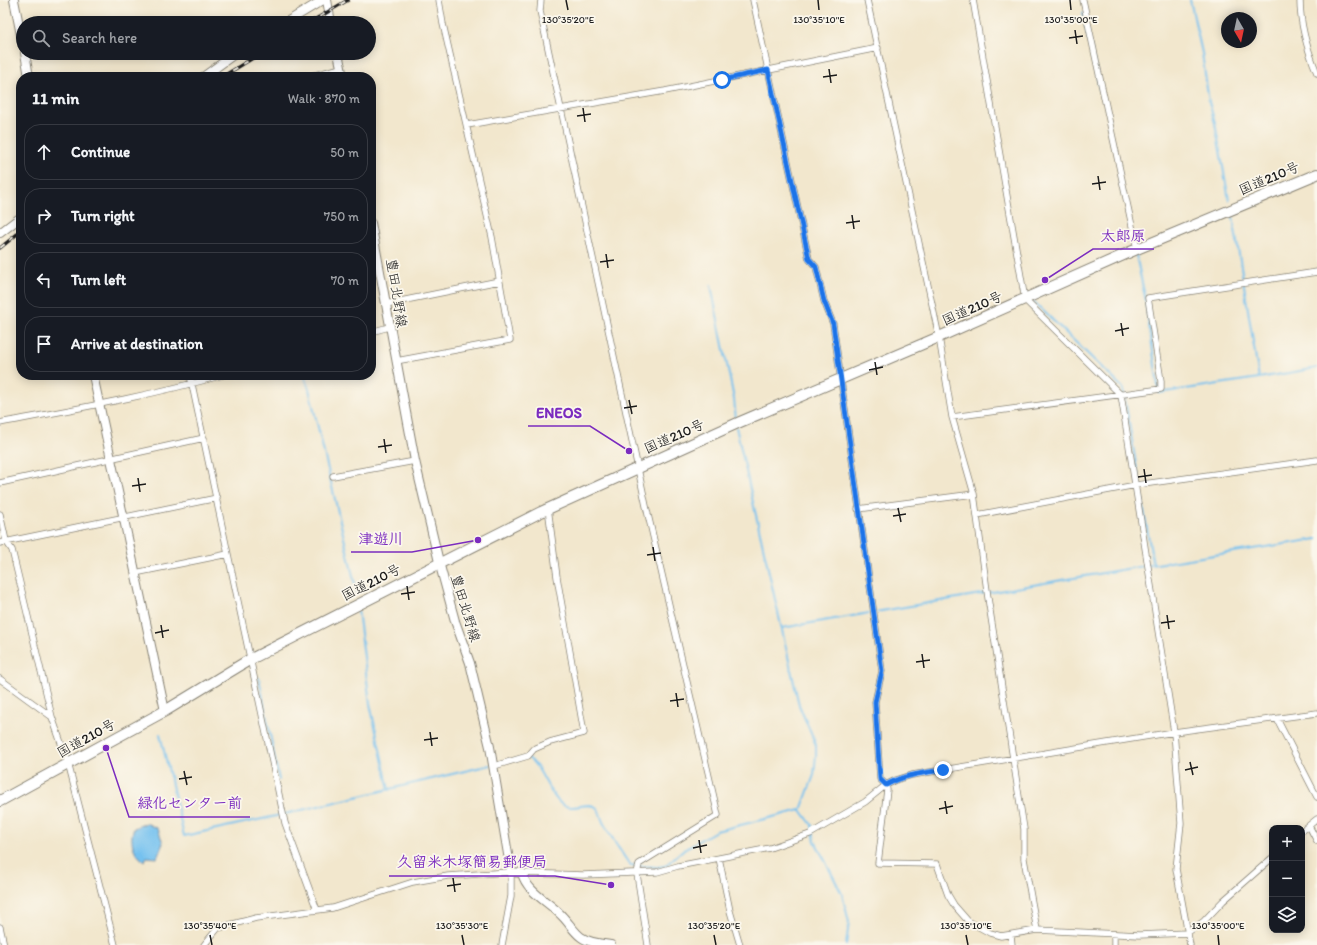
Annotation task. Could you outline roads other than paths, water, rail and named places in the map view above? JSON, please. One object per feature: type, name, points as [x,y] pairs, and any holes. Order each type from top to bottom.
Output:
[{"type":"highway","name":"国道210号","points":[[0,801],[165,711],[249,660],[439,562],[548,508],[740,422],[1025,300],[1137,249],[1317,174]]},
{"type":"main road","points":[[14,0],[17,16]]},
{"type":"main road","points":[[297,16],[323,0]]},
{"type":"main road","points":[[326,0],[329,16]]},
{"type":"main road","points":[[26,60],[28,72]]},
{"type":"main road","points":[[210,72],[226,60]]},
{"type":"main road","points":[[339,60],[342,72]]},
{"type":"main road","points":[[0,233],[16,221]]},
{"type":"main road","name":"豊田北野線","points":[[376,250],[389,327],[415,461],[439,562],[455,622],[470,663],[490,747],[511,872]]},
{"type":"main road","points":[[94,380],[165,711]]},
{"type":"main road","points":[[511,872],[522,873],[524,880],[534,893],[562,916],[582,938],[595,943],[611,945]]},
{"type":"street","points":[[396,361],[510,340],[492,237],[443,24],[439,0]]},
{"type":"street","points":[[541,0],[540,11],[638,467],[718,816],[639,864],[637,874],[648,945]]},
{"type":"street","points":[[753,0],[809,259],[816,267],[824,301],[833,324],[882,671],[875,702],[880,779],[886,785]]},
{"type":"street","points":[[867,0],[939,337],[952,417],[974,494],[988,598],[1024,829],[1024,859],[1037,930]]},
{"type":"street","points":[[973,0],[1025,300],[1121,395],[1174,732],[1181,823],[1176,869],[1190,945]]},
{"type":"street","points":[[1083,0],[1137,249]]},
{"type":"street","points":[[1300,0],[1300,19],[1308,52],[1317,73]]},
{"type":"street","points":[[467,125],[665,91],[878,48]]},
{"type":"street","points":[[326,72],[341,68]]},
{"type":"street","points":[[952,417],[1160,389],[1161,382],[1148,298],[1317,272]]},
{"type":"street","points":[[386,304],[499,281]]},
{"type":"street","points":[[376,331],[389,327]]},
{"type":"street","points":[[191,380],[217,498],[249,660],[285,823],[317,910]]},
{"type":"street","points":[[0,423],[100,404],[206,380]]},
{"type":"street","points":[[0,483],[204,438]]},
{"type":"street","points":[[977,514],[1136,485],[1317,460]]},
{"type":"street","points":[[333,476],[415,461]]},
{"type":"street","points":[[858,509],[974,494]]},
{"type":"street","points":[[3,542],[217,498]]},
{"type":"street","points":[[494,766],[528,756],[534,749],[550,742],[584,733],[557,577],[548,508]]},
{"type":"street","points":[[0,514],[3,542],[12,550],[52,717],[68,764],[116,945]]},
{"type":"street","points":[[135,573],[228,554]]},
{"type":"street","points":[[0,679],[52,717]]},
{"type":"street","points":[[522,873],[583,875],[657,872],[678,866],[770,848],[810,834],[866,802],[886,785],[912,775],[1174,732],[1317,713]]},
{"type":"street","points":[[1277,719],[1317,797]]},
{"type":"street","points":[[886,785],[878,863],[937,864],[948,895],[954,905],[968,921],[990,933],[1001,936],[1011,936],[1037,930],[1139,935],[1187,933],[1204,921],[1223,901],[1269,861]]},
{"type":"street","points":[[1305,829],[1317,819]]},
{"type":"street","points":[[1309,826],[1317,841]]},
{"type":"street","points":[[719,858],[730,911],[740,945]]},
{"type":"street","points":[[204,945],[213,932],[225,925],[256,918],[317,910],[348,904],[413,882],[448,876],[511,872],[510,896],[502,945]]},
{"type":"street","points":[[0,927],[4,945]]},
{"type":"street","points":[[1114,934],[1114,945]]},
{"type":"street","points":[[1011,936],[1012,945]]},
{"type":"water","points":[[146,823],[158,829],[163,843],[157,858],[147,857],[144,861],[137,854],[133,846],[132,837],[134,828]]},
{"type":"waterway","points":[[1190,0],[1202,53],[1209,102],[1215,123],[1229,200]]},
{"type":"waterway","points":[[1083,13],[1100,90]]},
{"type":"waterway","points":[[1233,217],[1259,378],[1317,368]]},
{"type":"waterway","points":[[1136,255],[1145,297],[1159,393],[1259,378]]},
{"type":"waterway","points":[[711,286],[734,399],[736,420]]},
{"type":"waterway","points":[[1033,301],[1123,388],[1153,564]]},
{"type":"waterway","points":[[306,380],[357,593]]},
{"type":"waterway","points":[[527,757],[536,766],[559,802],[569,807],[592,805],[597,808],[604,824],[630,865],[657,867],[665,866],[684,849],[716,831],[801,810],[814,775],[816,745],[799,705],[736,427]]},
{"type":"waterway","points":[[782,628],[1144,566],[1317,539]]},
{"type":"waterway","points":[[358,610],[370,704],[389,790]]},
{"type":"waterway","points":[[259,678],[279,780]]},
{"type":"waterway","points":[[160,734],[184,836],[285,814],[490,765]]},
{"type":"waterway","points":[[801,810],[812,825],[815,841],[842,894],[849,922],[846,945]]},
{"type":"railway","points":[[321,16],[348,0]]},
{"type":"railway","points":[[230,72],[250,60]]},
{"type":"railway","points":[[0,248],[16,235]]},
{"type":"place","name":"太郎原","points":[[1045,280]]},
{"type":"place","name":"ENEOS","points":[[629,451]]},
{"type":"place","name":"津遊川","points":[[478,540]]},
{"type":"place","name":"緑化センター前","points":[[106,748]]},
{"type":"place","name":"久留米木塚簡易郵便局","points":[[611,885]]}]
